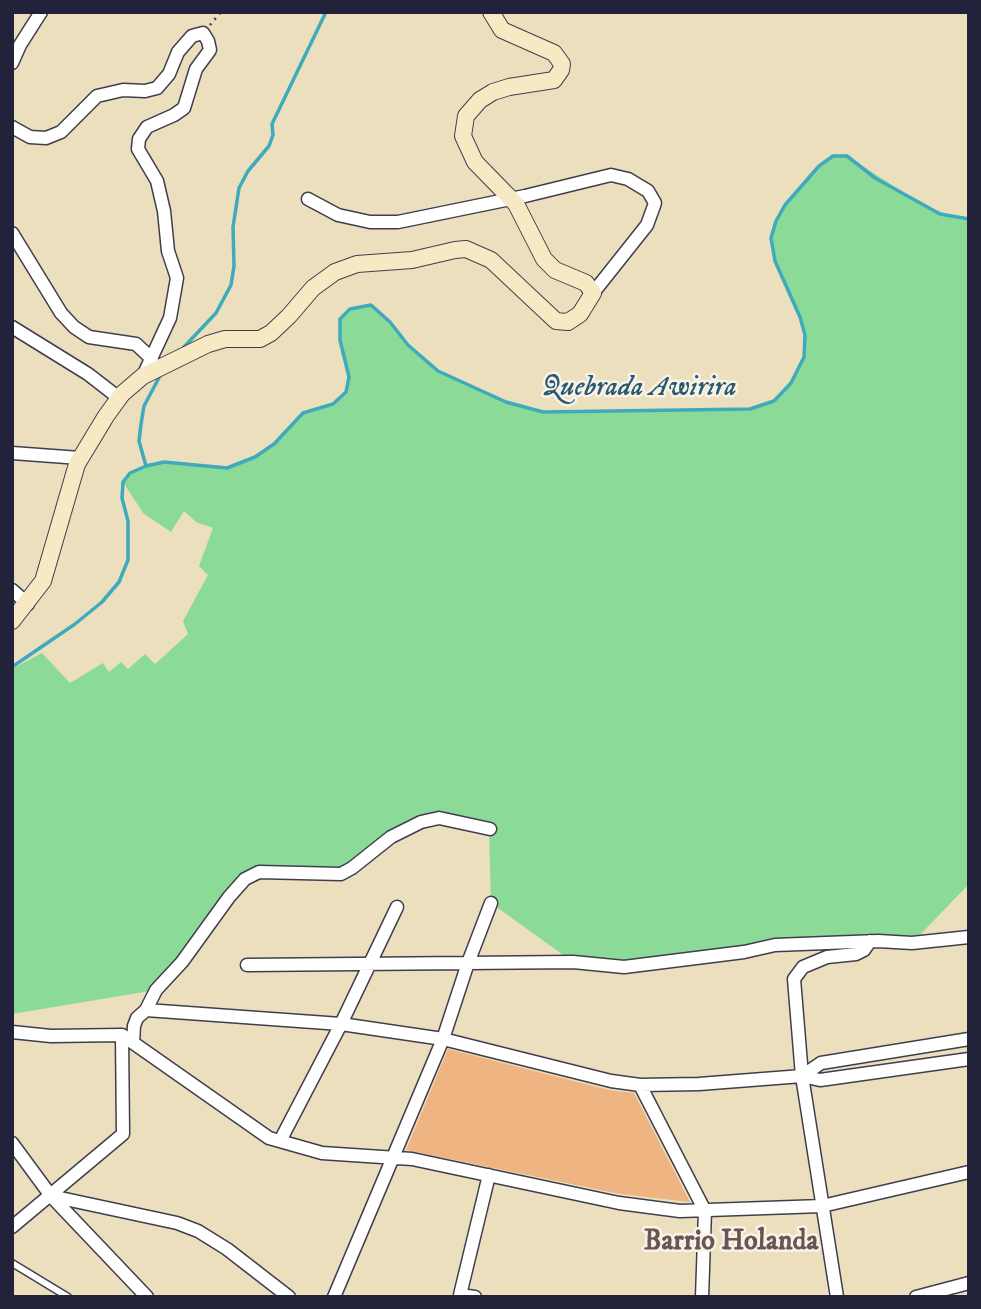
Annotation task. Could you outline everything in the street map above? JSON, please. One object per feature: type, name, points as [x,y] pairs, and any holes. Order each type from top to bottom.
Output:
[{"type":"street","points":[[491,12],[502,30],[554,53],[562,64],[559,75],[554,80],[520,84],[493,92],[480,100],[466,116],[463,136],[475,162],[516,204],[544,259],[555,270],[586,283],[593,293]]},
{"type":"street","points":[[12,63],[39,13]]},
{"type":"street","points":[[12,127],[30,137],[46,138],[61,132],[97,96],[123,90],[145,91],[157,88],[169,74],[186,40],[203,33],[208,41],[210,50],[196,69],[184,108],[147,127],[139,139],[138,149],[157,181],[164,211],[168,251],[177,278],[170,318],[143,376]]},
{"type":"street","points":[[12,621],[28,604],[43,581],[80,458],[119,398],[143,376],[208,344],[225,339],[260,339],[280,326],[313,288],[335,272],[357,264],[412,260],[454,250],[477,252],[491,260],[550,316],[561,322],[573,320],[647,225],[654,203],[648,191],[628,179],[611,175],[398,222],[370,222],[338,215],[308,199]]},
{"type":"street","points":[[12,233],[61,313],[74,327],[89,337],[136,344],[152,359]]},
{"type":"street","points":[[12,327],[88,374],[119,398]]},
{"type":"street","points":[[12,453],[80,458]]},
{"type":"street","points":[[12,590],[28,604]]},
{"type":"street","points":[[133,1043],[137,1018],[146,1010],[156,990],[182,961],[245,879],[259,872],[341,874],[352,869],[391,837],[421,822],[439,818],[490,829]]},
{"type":"street","points":[[334,1297],[443,1039],[491,903]]},
{"type":"street","points":[[280,1141],[341,1024],[397,907]]},
{"type":"street","points":[[247,965],[573,962],[624,967],[744,952],[775,945],[870,941],[912,943],[969,937]]},
{"type":"street","points":[[837,1297],[802,1076],[794,979],[803,967],[827,957],[856,954],[864,950],[870,941]]},
{"type":"street","points":[[146,1010],[341,1024],[443,1039],[639,1085],[699,1084],[802,1076],[820,1080],[969,1059]]},
{"type":"street","points":[[12,1032],[51,1036],[122,1035],[269,1139],[322,1153],[412,1158],[619,1203],[680,1211],[822,1206],[969,1172]]},
{"type":"street","points":[[12,1227],[123,1134],[122,1035]]},
{"type":"street","points":[[802,1076],[821,1063],[969,1039]]},
{"type":"street","points":[[639,1085],[705,1211],[702,1297]]},
{"type":"street","points":[[12,1143],[51,1196],[147,1297]]},
{"type":"street","points":[[475,1297],[460,1295],[489,1175]]},
{"type":"street","points":[[51,1196],[177,1223],[198,1231],[227,1249],[289,1297]]},
{"type":"street","points":[[916,1297],[969,1283]]},
{"type":"lane","points":[[12,1262],[68,1297]]},
{"type":"path","points":[[203,33],[220,12]]},
{"type":"green space","points":[[833,156],[847,156],[923,205],[956,218],[969,219],[969,884],[912,943],[775,945],[624,967],[573,962],[491,903],[489,829],[421,822],[352,868],[259,872],[245,879],[156,990],[12,1014],[12,669],[42,653],[70,683],[103,663],[109,672],[121,662],[128,669],[145,654],[155,664],[188,634],[183,621],[208,575],[199,566],[213,528],[196,522],[184,511],[171,532],[143,513],[123,482],[130,473],[164,462],[227,468],[255,457],[274,444],[303,413],[333,404],[346,392],[349,377],[340,340],[340,319],[350,309],[371,305],[390,322],[408,345],[438,371],[506,402],[543,412],[750,409],[774,401],[791,383],[804,357],[805,335],[800,317],[775,261],[771,238],[785,205],[819,166]]},
{"type":"building","points":[[448,1049],[609,1090],[634,1093],[690,1202],[620,1194],[406,1150]]},
{"type":"waterway","points":[[183,348],[216,313],[231,285],[234,266],[233,227],[239,188],[248,171],[269,146],[273,135],[272,124],[326,12]]},
{"type":"waterway","name":"Quebrada Awirira","points":[[12,667],[75,624],[102,602],[119,582],[128,560],[128,521],[122,498],[123,482],[130,473],[164,462],[227,468],[255,457],[274,444],[303,413],[333,404],[346,392],[349,377],[340,340],[340,319],[350,309],[371,305],[390,322],[408,345],[438,371],[506,402],[543,412],[750,409],[774,401],[791,383],[804,357],[805,335],[800,317],[775,261],[771,238],[785,205],[819,166],[833,156],[847,156],[875,178],[940,214],[969,219]]},
{"type":"waterway","points":[[146,466],[139,441],[144,406],[162,372]]},
{"type":"district","name":"Barrio Holanda","points":[[731,1243]]}]
